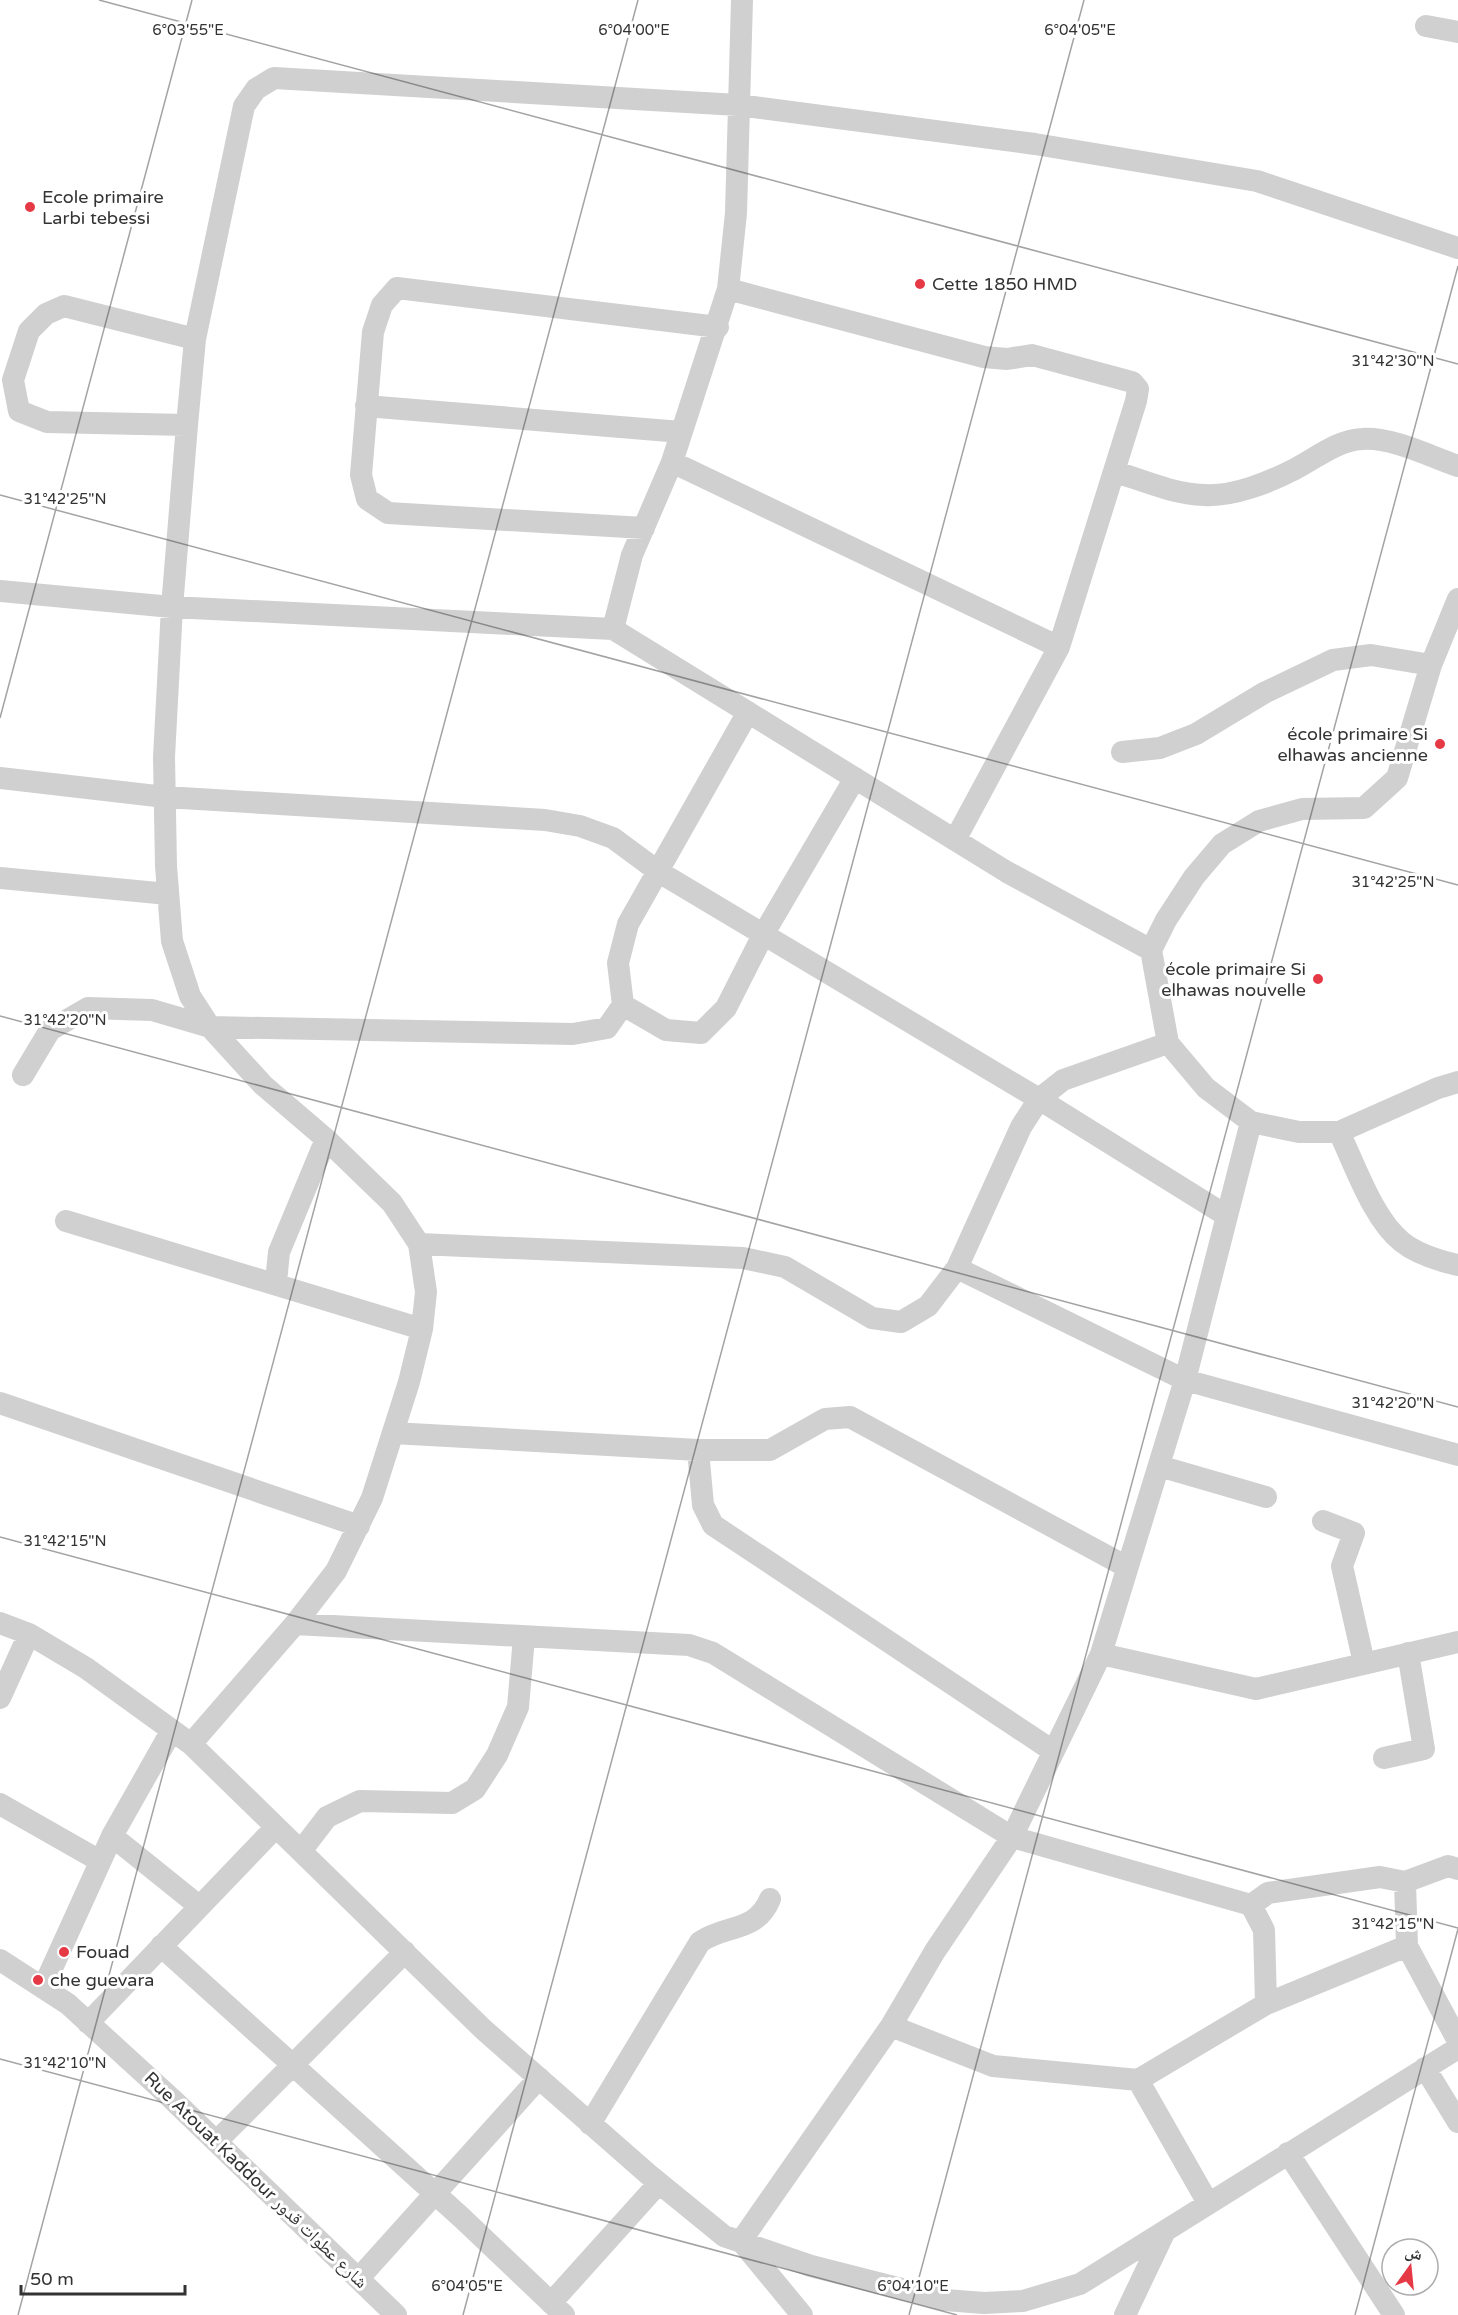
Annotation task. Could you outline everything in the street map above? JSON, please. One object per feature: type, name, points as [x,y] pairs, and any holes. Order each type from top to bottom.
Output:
[{"type":"street","points":[[613,629],[632,555],[672,462],[718,327],[728,289],[736,213],[742,0]]},
{"type":"street","points":[[1426,26],[1458,32]]},
{"type":"street","points":[[192,1744],[336,1571],[372,1498],[393,1433],[423,1329],[426,1292],[419,1244],[392,1203],[326,1138],[263,1085],[210,1027],[190,996],[172,941],[168,894],[164,757],[172,607],[195,339],[244,106],[256,89],[274,78],[738,105],[1035,144],[1257,181],[1458,248]]},
{"type":"street","points":[[644,528],[388,513],[367,499],[361,475],[366,406],[373,332],[382,305],[397,288],[718,327]]},
{"type":"street","points":[[728,289],[984,357],[1007,359],[1032,355],[1132,382],[1138,389],[1116,472],[1059,646],[955,840]]},
{"type":"street","points":[[187,425],[47,422],[19,411],[12,380],[29,331],[46,314],[64,306],[195,339]]},
{"type":"street","points":[[366,406],[681,432]]},
{"type":"street","points":[[1116,472],[1177,490],[1204,495],[1229,494],[1293,471],[1337,446],[1360,439],[1384,441],[1458,466]]},
{"type":"street","points":[[672,462],[1059,646]]},
{"type":"street","points":[[0,591],[172,607],[613,629],[1007,872],[1151,950]]},
{"type":"street","points":[[1458,599],[1431,665],[1397,778],[1364,808],[1302,809],[1259,821],[1222,844],[1194,877],[1166,920],[1151,950],[1168,1043],[1206,1088],[1251,1122],[1299,1132],[1339,1132],[1438,1088],[1458,1082]]},
{"type":"street","points":[[1122,752],[1160,748],[1196,734],[1264,693],[1333,660],[1371,655],[1431,665]]},
{"type":"street","points":[[23,1075],[50,1030],[88,1008],[152,1010],[210,1027],[573,1034],[607,1028],[623,1005],[618,963],[628,924],[748,712]]},
{"type":"street","points":[[0,778],[165,797],[545,820],[580,826],[613,838],[659,872],[1039,1100],[1227,1216]]},
{"type":"street","points":[[623,1005],[666,1030],[701,1033],[726,1008],[763,935],[855,778]]},
{"type":"street","points":[[0,878],[168,894]]},
{"type":"street","points":[[419,1244],[743,1258],[785,1267],[872,1318],[901,1322],[928,1306],[957,1268],[1021,1126],[1039,1100],[1063,1080],[1168,1043]]},
{"type":"street","points":[[741,2241],[891,2026],[935,1951],[1011,1837],[1101,1653],[1185,1380],[1251,1122]]},
{"type":"street","points":[[1339,1132],[1380,1216],[1402,1242],[1438,1260],[1458,1265]]},
{"type":"street","points":[[276,1282],[279,1252],[326,1138]]},
{"type":"street","points":[[66,1221],[276,1282],[423,1329]]},
{"type":"street","points":[[957,1268],[1185,1380],[1458,1455]]},
{"type":"street","points":[[0,1403],[358,1526]]},
{"type":"street","points":[[393,1433],[698,1450],[770,1450],[825,1419],[850,1417],[1128,1567]]},
{"type":"street","points":[[698,1450],[703,1505],[713,1525],[1053,1751]]},
{"type":"street","points":[[1159,1466],[1266,1497]]},
{"type":"street","points":[[1323,1521],[1354,1533],[1342,1566],[1364,1663]]},
{"type":"street","points":[[0,1623],[29,1634],[86,1668],[192,1744],[484,2030],[590,2124],[724,2236],[812,2266],[945,2300],[984,2303],[1023,2301],[1080,2284],[1458,2048]]},
{"type":"street","points":[[295,1623],[688,1645],[712,1653],[1011,1837],[1251,1905],[1264,1930],[1266,2004]]},
{"type":"street","points":[[0,1698],[29,1634]]},
{"type":"street","points":[[301,1851],[327,1816],[360,1801],[452,1803],[475,1789],[497,1755],[518,1707],[524,1637]]},
{"type":"street","points":[[1101,1653],[1256,1689],[1458,1642]]},
{"type":"street","points":[[1384,1758],[1424,1749],[1408,1653]]},
{"type":"street","points":[[43,1988],[112,1836],[172,1730]]},
{"type":"street","points":[[0,1804],[100,1861]]},
{"type":"street","points":[[88,2023],[276,1827]]},
{"type":"street","points":[[112,1836],[199,1906]]},
{"type":"street","points":[[1251,1905],[1268,1893],[1380,1877],[1405,1882],[1448,1866],[1458,1869]]},
{"type":"street","points":[[1405,1882],[1407,1946],[1458,2041]]},
{"type":"street","points":[[590,2124],[700,1942],[712,1933],[754,1921],[770,1899]]},
{"type":"street","points":[[161,1946],[434,2192],[558,2309],[659,2183]]},
{"type":"street","points":[[891,2026],[993,2066],[1138,2080],[1266,2004],[1407,1946]]},
{"type":"street","points":[[217,2141],[405,1952]]},
{"type":"street","name":"Rue Atouat Kaddour شارع عطوات قدور","points":[[0,1960],[43,1988],[88,2023],[217,2141],[396,2315]]},
{"type":"street","points":[[1425,2068],[1458,2122]]},
{"type":"street","points":[[359,2278],[539,2078]]},
{"type":"street","points":[[1138,2080],[1208,2204]]},
{"type":"street","points":[[1288,2153],[1394,2315]]},
{"type":"street","points":[[1125,2315],[1166,2230]]},
{"type":"street","points":[[741,2241],[802,2315]]},
{"type":"place","name":"Ecole primaire Larbi tebessi","points":[[30,207]]},
{"type":"place","name":"Cette 1850 HMD","points":[[920,284]]},
{"type":"place","name":"école primaire Si elhawas ancienne","points":[[1440,744]]},
{"type":"place","name":"école primaire Si elhawas nouvelle","points":[[1318,979]]},
{"type":"place","name":"Fouad","points":[[64,1952]]},
{"type":"place","name":"che guevara","points":[[38,1980]]}]
